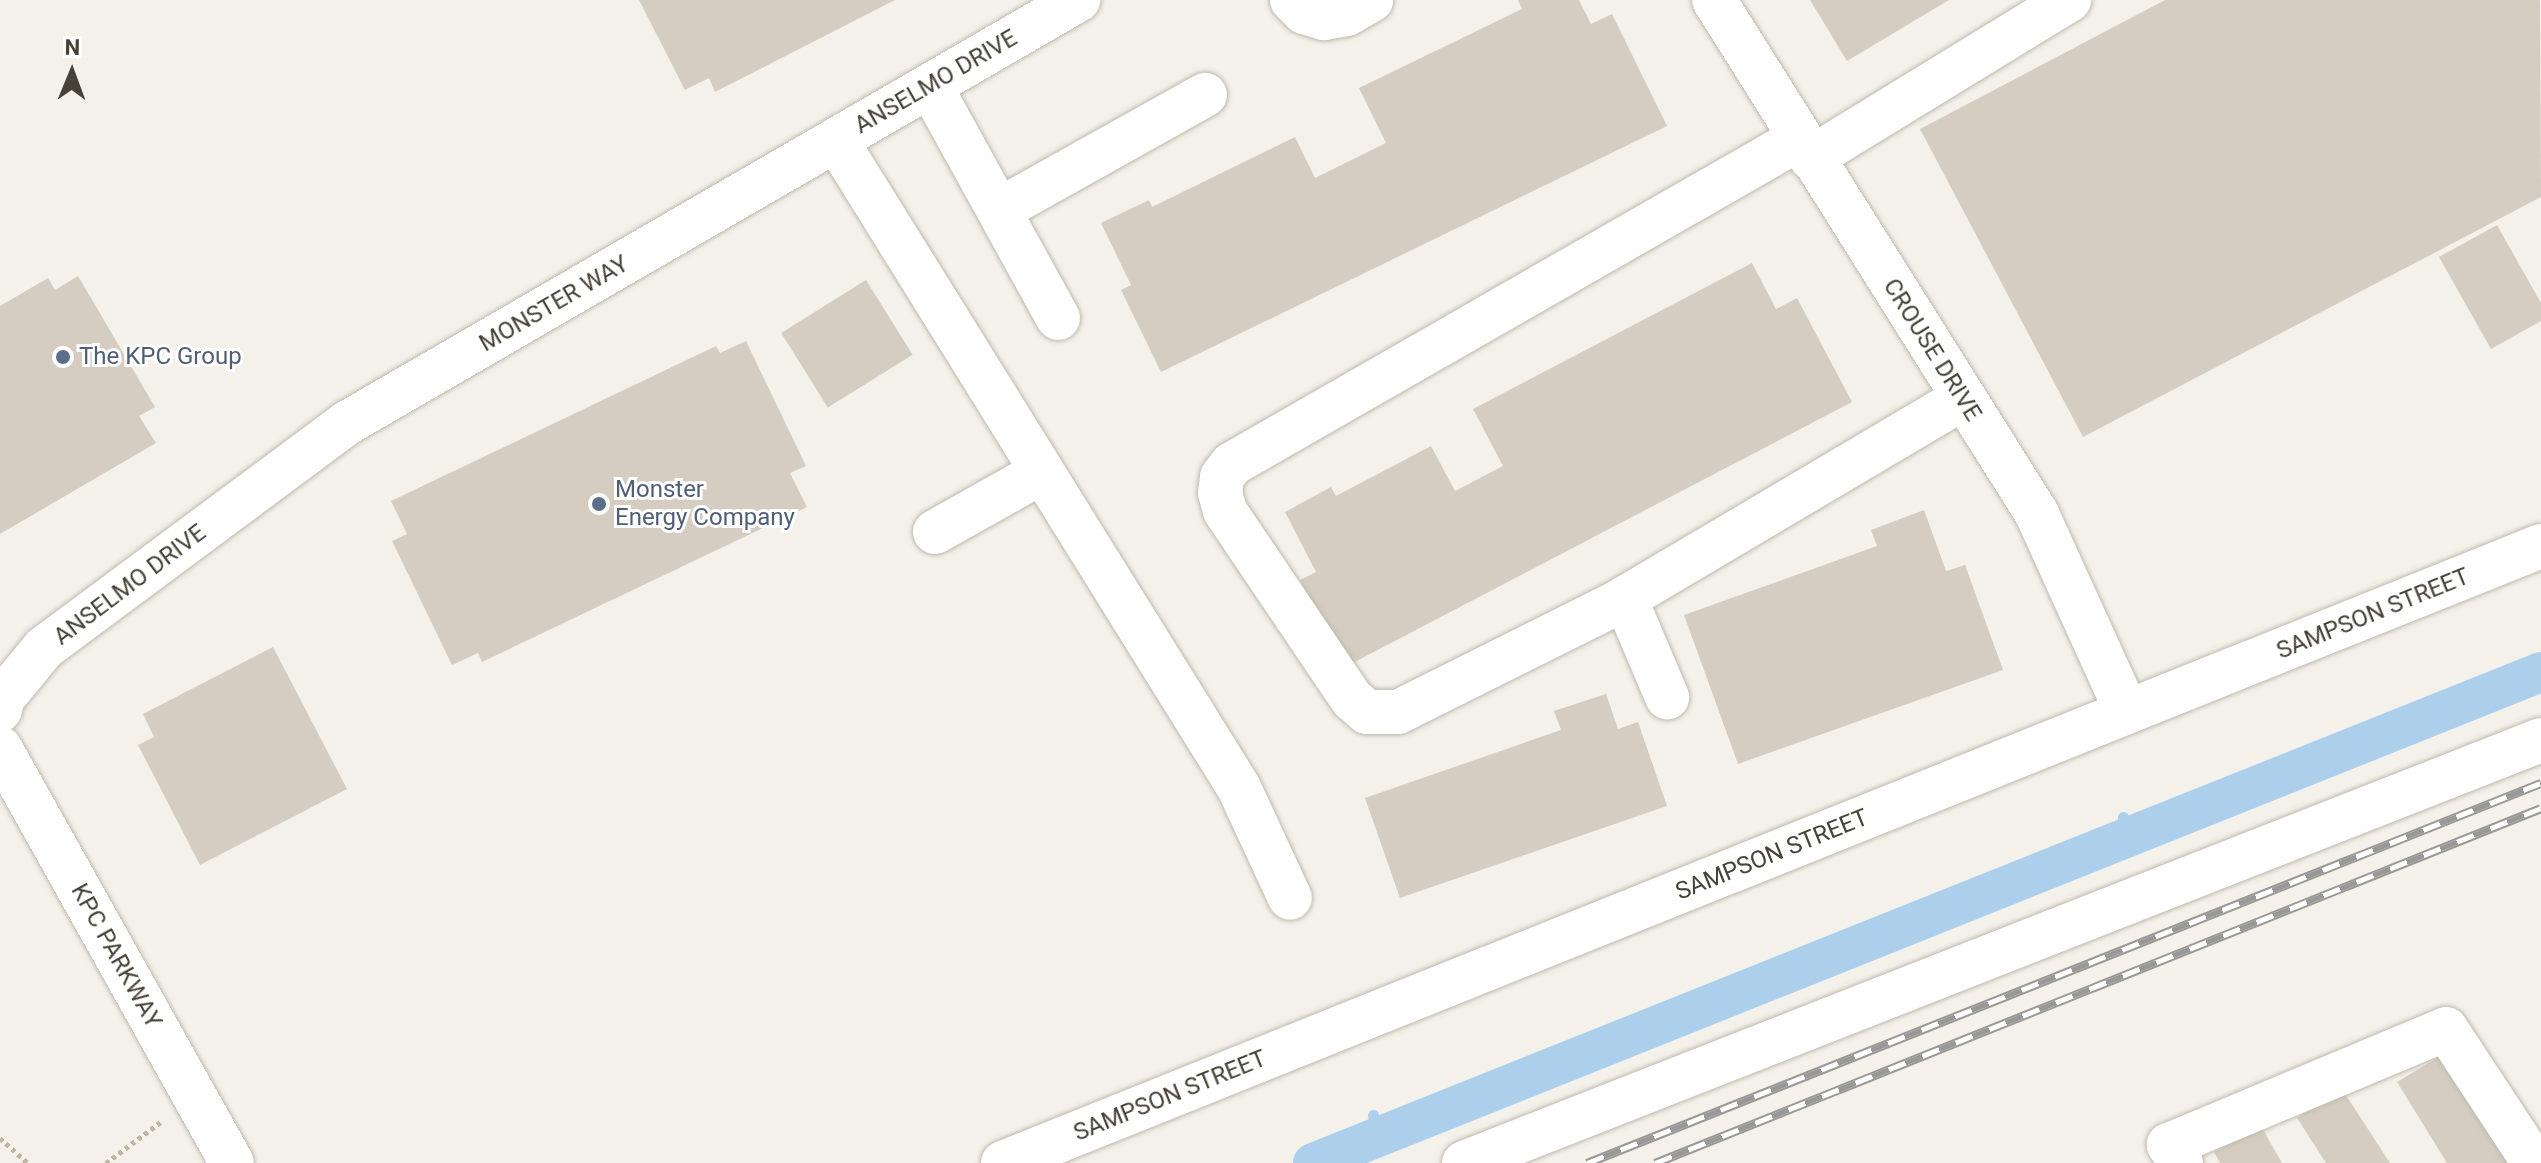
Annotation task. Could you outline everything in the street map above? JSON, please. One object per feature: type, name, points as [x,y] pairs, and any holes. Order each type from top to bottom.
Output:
[{"type":"street","name":"ANSELMO DRIVE","points":[[836,140],[1078,0]]},
{"type":"street","points":[[1292,0],[1304,12],[1324,18],[1347,14],[1371,0]]},
{"type":"street","name":"CROUSE DRIVE","points":[[1714,0],[2037,514],[2127,712]]},
{"type":"street","points":[[1963,398],[1625,598],[1398,712],[1367,712],[1352,699],[1225,511],[1220,493],[1222,477],[1232,464],[2069,0]]},
{"type":"street","points":[[930,86],[1058,318]]},
{"type":"street","points":[[999,210],[1205,95]]},
{"type":"street","points":[[836,140],[1239,788],[1290,898]]},
{"type":"street","name":"MONSTER WAY","points":[[277,475],[347,423],[836,140]]},
{"type":"street","points":[[935,532],[1042,472]]},
{"type":"street","name":"ANSELMO DRIVE","points":[[0,710],[2,699],[44,648],[277,475]]},
{"type":"street","name":"SAMPSON STREET","points":[[1003,1163],[2541,546]]},
{"type":"street","points":[[1625,598],[1667,697]]},
{"type":"street","points":[[1464,1163],[2541,740]]},
{"type":"street","name":"KPC PARKWAY","points":[[0,748],[232,1163]]},
{"type":"street","points":[[2181,1163],[2169,1145],[2446,1029],[2534,1163]]},
{"type":"path","points":[[106,1163],[194,1096]]},
{"type":"path","points":[[0,1138],[28,1163]]},
{"type":"building","points":[[639,0],[895,0],[715,92],[709,78],[685,90]]},
{"type":"building","points":[[1518,0],[1579,0],[1591,24],[1612,14],[1667,126],[1161,372],[1121,290],[1131,285],[1101,223],[1149,200],[1152,207],[1295,137],[1315,178],[1386,143],[1359,88],[1522,9]]},
{"type":"building","points":[[1810,0],[1949,0],[1847,61]]},
{"type":"building","points":[[2165,0],[2540,0],[2541,197],[2083,437],[1920,129]]},
{"type":"building","points":[[2497,225],[2541,303],[2541,321],[2491,349],[2439,257]]},
{"type":"building","points":[[1752,263],[1776,309],[1797,298],[1852,402],[1345,667],[1300,580],[1316,572],[1285,512],[1331,487],[1336,496],[1431,446],[1455,491],[1503,466],[1473,409]]},
{"type":"building","name":"The KPC Group","points":[[78,276],[155,407],[139,416],[156,443],[0,534],[0,306],[48,278],[55,290]]},
{"type":"building","points":[[866,280],[913,355],[828,408],[781,333]]},
{"type":"building","name":"Monster Energy Company","points":[[746,341],[806,466],[790,473],[807,507],[482,662],[478,653],[452,665],[392,541],[407,534],[391,501],[716,346],[720,353]]},
{"type":"building","points":[[1924,510],[1946,571],[1965,565],[2003,670],[1738,764],[1684,615],[1877,546],[1871,530]]},
{"type":"building","points":[[273,647],[347,789],[200,865],[138,745],[154,737],[143,714]]},
{"type":"building","points":[[1606,694],[1618,729],[1638,722],[1667,806],[1400,898],[1365,798],[1561,730],[1554,711]]},
{"type":"building","points":[[2442,1055],[2509,1163],[2447,1163],[2397,1082]]},
{"type":"building","points":[[2342,1089],[2390,1163],[2326,1163],[2297,1118]]},
{"type":"building","points":[[2261,1126],[2282,1163],[2220,1163],[2214,1152]]},
{"type":"waterway","points":[[1313,1163],[2541,672]]},
{"type":"waterway","points":[[2123,817],[2123,840]]},
{"type":"waterway","points":[[1373,1115],[1380,1136]]},
{"type":"railway","points":[[1587,1163],[2541,783]]},
{"type":"railway","points":[[1655,1163],[2541,808]]},
{"type":"place","name":"The KPC Group","points":[[63,357]]},
{"type":"place","name":"Monster Energy Company","points":[[599,504]]}]
